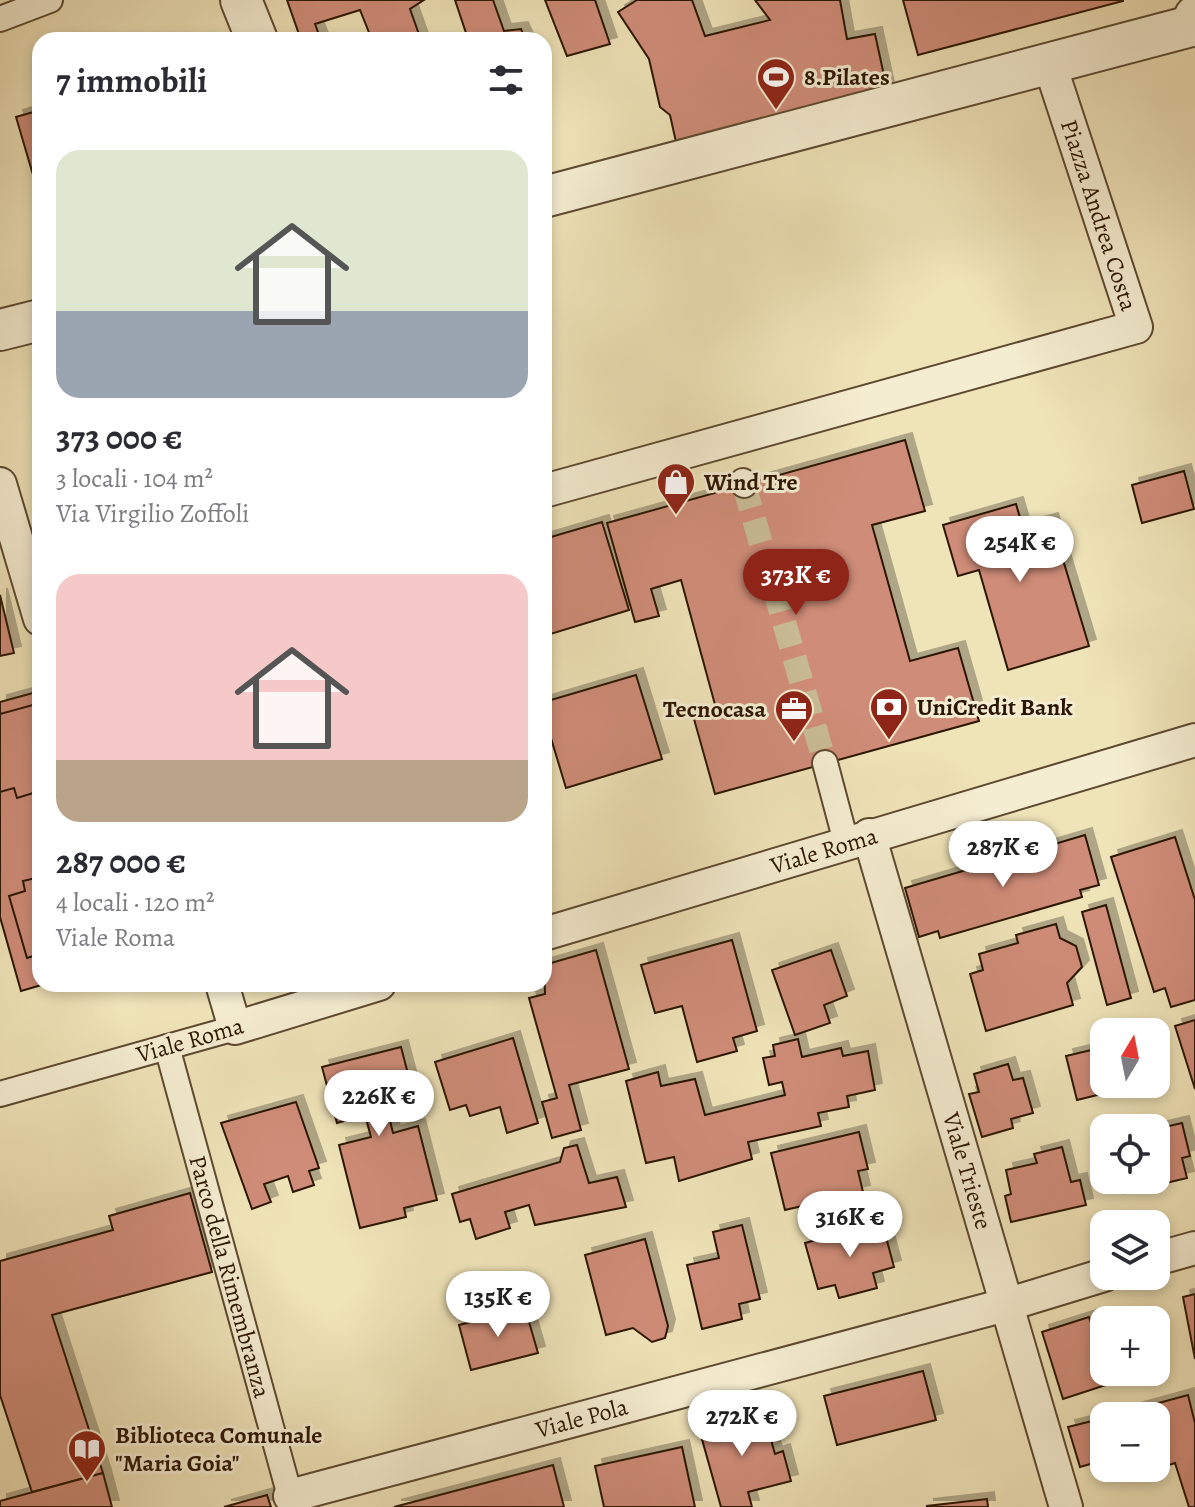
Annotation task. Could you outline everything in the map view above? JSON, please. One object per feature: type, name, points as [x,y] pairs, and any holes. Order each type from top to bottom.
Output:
[{"type":"street","points":[[0,19],[50,0]]},
{"type":"street","points":[[241,0],[254,32]]},
{"type":"street","points":[[552,195],[1191,26],[1195,16]]},
{"type":"street","name":"Piazza Andrea Costa","points":[[552,489],[1136,327],[1049,62]]},
{"type":"street","points":[[0,330],[32,322]]},
{"type":"street","points":[[0,484],[32,592]]},
{"type":"street","name":"Viale Roma","points":[[552,932],[1195,740]]},
{"type":"street","points":[[825,763],[858,839]]},
{"type":"street","name":"Viale Trieste","points":[[858,839],[1009,1304],[1066,1507]]},
{"type":"street","points":[[224,992],[235,1028]]},
{"type":"street","name":"Viale Roma","points":[[0,1094],[353,992]]},
{"type":"street","name":"Parco della Rimembranza","points":[[167,1047],[292,1501]]},
{"type":"street","points":[[1170,1255],[1195,1248]]},
{"type":"street","name":"Viale Pola","points":[[292,1501],[1090,1279]]},
{"type":"building","points":[[287,0],[424,0],[410,9],[418,32],[369,32],[360,10],[315,24],[318,32],[298,32]]},
{"type":"building","points":[[455,0],[493,0],[504,31],[521,29],[522,32],[466,32]]},
{"type":"building","points":[[545,0],[595,0],[610,44],[567,56]]},
{"type":"building","points":[[637,0],[692,0],[705,36],[770,20],[755,0],[840,0],[847,39],[875,34],[888,94],[676,142],[670,115],[660,107],[649,59],[618,12]]},
{"type":"building","points":[[903,0],[1123,0],[1123,1],[918,55]]},
{"type":"building","points":[[32,112],[32,171],[16,117]]},
{"type":"building","points":[[905,440],[925,511],[872,525],[910,661],[958,648],[979,721],[715,794],[694,719],[717,712],[681,580],[651,589],[659,616],[635,622],[607,523]]},
{"type":"building","points":[[1184,471],[1194,509],[1142,523],[1132,485]]},
{"type":"building","points":[[1016,504],[1023,528],[1051,520],[1089,646],[1008,670],[979,570],[958,576],[943,525]]},
{"type":"building","points":[[602,522],[629,610],[552,634],[552,537]]},
{"type":"building","points":[[0,595],[14,653],[0,656]]},
{"type":"building","points":[[636,675],[662,759],[566,788],[552,742],[552,700]]},
{"type":"building","points":[[32,693],[32,988],[21,991],[0,917],[0,702]]},
{"type":"building","points":[[32,705],[32,793],[17,798],[14,788],[0,792],[0,714]]},
{"type":"building","points":[[1085,835],[1099,885],[1080,890],[1082,897],[940,938],[938,931],[919,937],[905,888]]},
{"type":"building","points":[[1175,837],[1195,900],[1195,1000],[1171,1007],[1165,988],[1154,992],[1111,857]]},
{"type":"building","points":[[32,879],[32,956],[27,958],[9,896],[25,891],[23,881]]},
{"type":"building","points":[[1106,905],[1131,998],[1107,1005],[1082,912]]},
{"type":"building","points":[[1056,924],[1060,938],[1076,946],[1082,967],[1067,983],[1073,1005],[986,1031],[970,974],[983,970],[979,954],[1018,943],[1016,935]]},
{"type":"building","points":[[732,940],[757,1031],[733,1038],[737,1051],[697,1062],[682,1006],[655,1013],[641,965]]},
{"type":"building","points":[[596,950],[629,1069],[569,1085],[581,1130],[552,1138],[542,1102],[557,1098],[529,998],[552,992],[552,963]]},
{"type":"building","points":[[831,950],[847,996],[824,1005],[830,1023],[795,1035],[772,970]]},
{"type":"building","points":[[1195,1020],[1195,1089],[1175,1026]]},
{"type":"building","points":[[513,1038],[538,1123],[507,1133],[500,1107],[470,1116],[466,1105],[450,1110],[435,1062]]},
{"type":"building","points":[[798,1039],[802,1057],[841,1048],[843,1056],[868,1051],[875,1090],[847,1096],[849,1107],[818,1113],[821,1126],[748,1142],[752,1159],[679,1181],[674,1157],[646,1163],[626,1081],[658,1072],[661,1086],[695,1079],[705,1115],[785,1095],[782,1082],[769,1085],[763,1058],[775,1056],[773,1045]]},
{"type":"building","points":[[401,1047],[414,1097],[386,1104],[393,1133],[418,1126],[437,1200],[404,1208],[406,1217],[360,1228],[339,1145],[371,1137],[365,1115],[337,1123],[322,1067]]},
{"type":"building","points":[[1090,1050],[1090,1097],[1077,1100],[1066,1056]]},
{"type":"building","points":[[1008,1064],[1013,1080],[1023,1078],[1033,1113],[1011,1119],[1013,1128],[982,1137],[969,1094],[979,1092],[974,1074]]},
{"type":"building","points":[[296,1102],[319,1168],[309,1171],[314,1185],[293,1192],[288,1176],[264,1184],[271,1202],[252,1209],[221,1123]]},
{"type":"building","points":[[1182,1123],[1190,1156],[1182,1158],[1187,1178],[1170,1182],[1170,1126]]},
{"type":"building","points":[[859,1132],[868,1169],[858,1171],[863,1192],[785,1210],[771,1153]]},
{"type":"building","points":[[577,1145],[589,1183],[617,1177],[626,1207],[535,1225],[529,1205],[505,1212],[510,1228],[476,1239],[470,1219],[460,1222],[452,1194],[560,1162],[564,1148]]},
{"type":"building","points":[[1062,1147],[1071,1182],[1080,1180],[1086,1205],[1011,1222],[1005,1196],[1011,1194],[1006,1170],[1037,1163],[1034,1154]]},
{"type":"building","points":[[190,1193],[212,1272],[52,1315],[103,1473],[32,1492],[0,1395],[0,1261],[113,1230],[109,1216]]},
{"type":"building","points":[[882,1222],[894,1267],[873,1273],[877,1288],[839,1298],[835,1285],[818,1289],[805,1243]]},
{"type":"building","points":[[742,1225],[760,1299],[739,1304],[742,1319],[702,1329],[687,1265],[719,1258],[713,1232]]},
{"type":"building","points":[[645,1239],[668,1326],[665,1338],[652,1342],[633,1328],[606,1335],[585,1255]]},
{"type":"building","points":[[1195,1294],[1195,1359],[1183,1297]]},
{"type":"building","points":[[525,1308],[538,1353],[471,1370],[459,1325]]},
{"type":"building","points":[[1089,1317],[1090,1386],[1103,1386],[1063,1399],[1042,1332]]},
{"type":"building","points":[[923,1371],[936,1420],[837,1445],[824,1396]]},
{"type":"building","points":[[1188,1395],[1195,1423],[1195,1507],[1189,1507],[1175,1463],[1170,1465],[1170,1402],[1162,1402]]},
{"type":"building","points":[[734,1412],[765,1419],[775,1454],[783,1451],[791,1481],[748,1492],[752,1507],[721,1507],[698,1425]]},
{"type":"building","points":[[1090,1422],[1090,1464],[1080,1467],[1068,1427]]},
{"type":"building","points":[[682,1447],[695,1507],[604,1507],[595,1466]]},
{"type":"building","points":[[553,1465],[564,1507],[394,1507]]},
{"type":"building","name":"Biblioteca Comunale \"Maria Goia\"","points":[[103,1473],[112,1507],[0,1507],[0,1501]]},
{"type":"building","points":[[267,1495],[271,1507],[224,1507]]},
{"type":"building","points":[[987,1499],[988,1507],[927,1507],[927,1506]]},
{"type":"tunnel","points":[[744,485],[825,763]]},
{"type":"place","name":"8.Pilates","points":[[776,111]]},
{"type":"place","name":"Wind Tre","points":[[676,516]]},
{"type":"place","name":"UniCredit Bank","points":[[889,741]]},
{"type":"place","name":"Tecnocasa","points":[[794,743]]},
{"type":"place","name":"Biblioteca Comunale \"Maria Goia\"","points":[[87,1483]]}]
